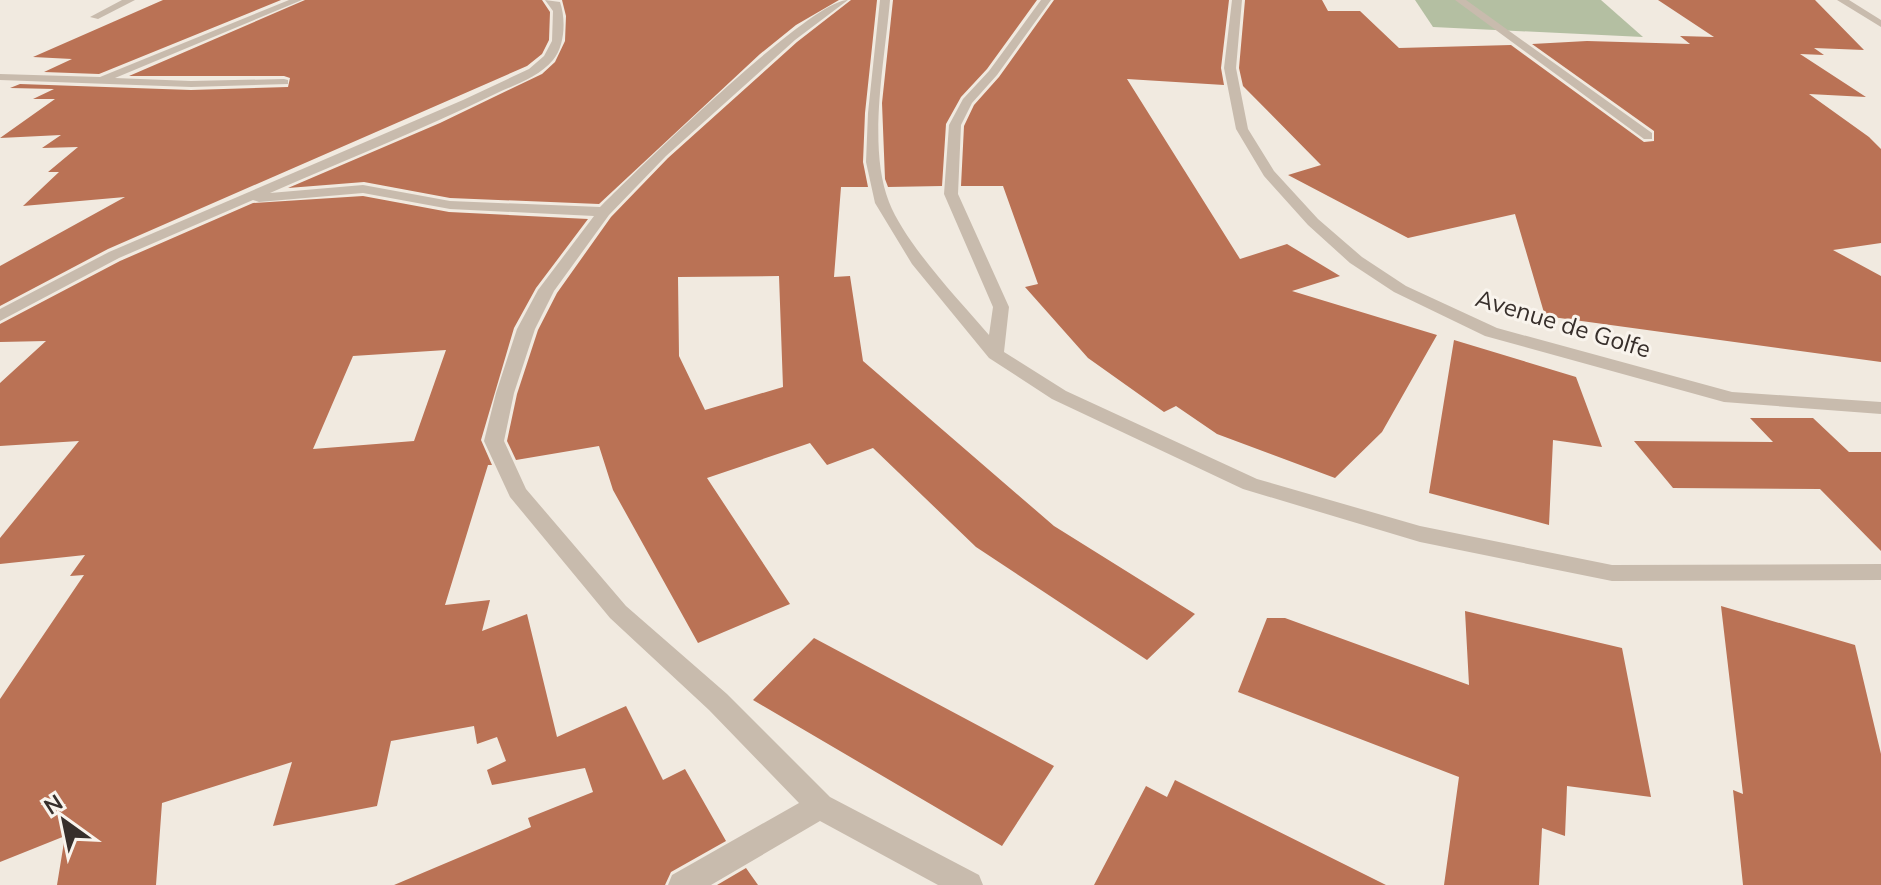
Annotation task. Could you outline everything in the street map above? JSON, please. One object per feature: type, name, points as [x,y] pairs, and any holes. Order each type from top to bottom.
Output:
[{"type":"street","points":[[95,17],[130,0]]},
{"type":"street","points":[[97,81],[297,0]]},
{"type":"street","points":[[0,316],[114,255],[467,103],[533,71],[549,58],[557,41],[558,11],[555,2],[550,0]]},
{"type":"street","points":[[843,0],[791,38],[661,153],[604,212],[546,290],[526,329],[505,393],[494,441],[517,492],[618,612],[718,702],[820,806],[968,885]]},
{"type":"street","points":[[885,0],[873,150],[882,203],[918,261],[995,354],[1059,395],[1250,484],[1420,534],[1612,573],[1881,572]]},
{"type":"street","points":[[995,354],[1001,307],[951,194],[955,125],[967,102],[993,73],[1046,0]]},
{"type":"street","name":"Avenue de Golfe","points":[[1237,0],[1230,68],[1242,129],[1269,173],[1313,222],[1356,260],[1400,289],[1491,332],[1731,398],[1881,408]]},
{"type":"street","points":[[1460,0],[1648,136]]},
{"type":"street","points":[[1842,0],[1881,24]]},
{"type":"street","points":[[0,77],[284,82]]},
{"type":"street","points":[[239,199],[363,189],[450,205],[604,212]]},
{"type":"street","points":[[683,885],[820,806]]},
{"type":"green space","points":[[1415,0],[1601,0],[1643,37],[1433,27]]},
{"type":"building","points":[[163,0],[281,0],[99,74],[44,72],[72,59],[33,57]]},
{"type":"building","points":[[305,0],[542,0],[550,12],[549,40],[542,54],[527,66],[108,249],[0,306],[0,266],[125,197],[23,206],[59,172],[48,172],[78,147],[42,148],[61,135],[0,138],[55,99],[33,99],[54,89],[10,88],[20,84],[191,90],[288,87],[290,78],[284,76],[129,76]]},
{"type":"building","points":[[562,0],[839,0],[796,25],[760,54],[599,204],[450,198],[364,182],[288,188],[440,123],[542,74],[555,62],[565,41],[566,16]]},
{"type":"building","points":[[851,0],[877,0],[865,113],[863,162],[868,187],[841,187],[834,277],[850,276],[863,361],[1054,526],[1195,614],[1147,660],[976,547],[873,448],[827,465],[810,443],[707,478],[790,604],[698,643],[613,490],[599,446],[516,460],[507,441],[517,394],[538,330],[557,293],[611,217],[668,158],[797,42]],"holes":[[[779,276],[783,387],[705,410],[679,356],[678,277]]]},
{"type":"building","points":[[893,0],[1037,0],[987,69],[961,97],[946,124],[942,186],[888,187],[885,179],[882,103]]},
{"type":"building","points":[[1054,0],[1229,0],[1221,68],[1224,85],[1127,79],[1240,259],[1287,244],[1340,276],[1292,291],[1437,335],[1382,432],[1335,478],[1217,434],[1176,406],[1164,412],[1088,358],[1025,287],[1038,284],[1003,186],[961,186],[964,126],[974,105],[999,77]]},
{"type":"building","points":[[1245,0],[1322,0],[1328,11],[1360,11],[1399,48],[1511,45],[1644,142],[1654,141],[1654,131],[1532,44],[1587,41],[1690,44],[1680,36],[1714,37],[1658,0],[1815,0],[1864,50],[1814,48],[1824,55],[1800,54],[1866,97],[1809,94],[1881,149],[1881,243],[1833,250],[1881,276],[1881,362],[1545,316],[1515,214],[1408,238],[1288,175],[1321,165],[1243,86],[1239,68]]},
{"type":"building","points":[[363,196],[449,212],[588,219],[536,288],[514,328],[481,440],[492,465],[488,465],[445,605],[490,600],[482,631],[527,614],[557,737],[626,706],[663,780],[685,769],[726,841],[671,872],[665,885],[394,885],[531,827],[528,818],[593,792],[585,768],[492,785],[487,770],[506,761],[497,737],[477,744],[474,726],[391,741],[377,806],[273,826],[292,762],[162,803],[156,885],[57,885],[65,836],[0,862],[0,699],[84,575],[70,576],[85,555],[0,564],[0,538],[79,441],[0,446],[0,383],[46,341],[0,342],[0,324],[120,261],[253,203]],"holes":[[[446,350],[414,441],[313,449],[353,356]]]},
{"type":"building","points":[[1454,340],[1576,377],[1602,447],[1553,440],[1549,525],[1429,493]]},
{"type":"building","points":[[1750,418],[1813,418],[1849,452],[1881,452],[1881,551],[1820,489],[1673,488],[1634,441],[1773,442]]},
{"type":"building","points":[[1721,606],[1855,645],[1881,754],[1881,885],[1743,885],[1733,790],[1743,794]]},
{"type":"building","points":[[1465,611],[1622,648],[1651,797],[1567,786],[1565,836],[1542,828],[1539,885],[1444,885],[1459,777],[1238,692],[1267,618],[1285,618],[1469,685]]},
{"type":"building","points":[[814,638],[1054,766],[1002,846],[753,700]]},
{"type":"building","points":[[1175,780],[1386,885],[1094,885],[1146,786],[1167,797]]},
{"type":"building","points":[[746,868],[758,885],[717,885]]}]
